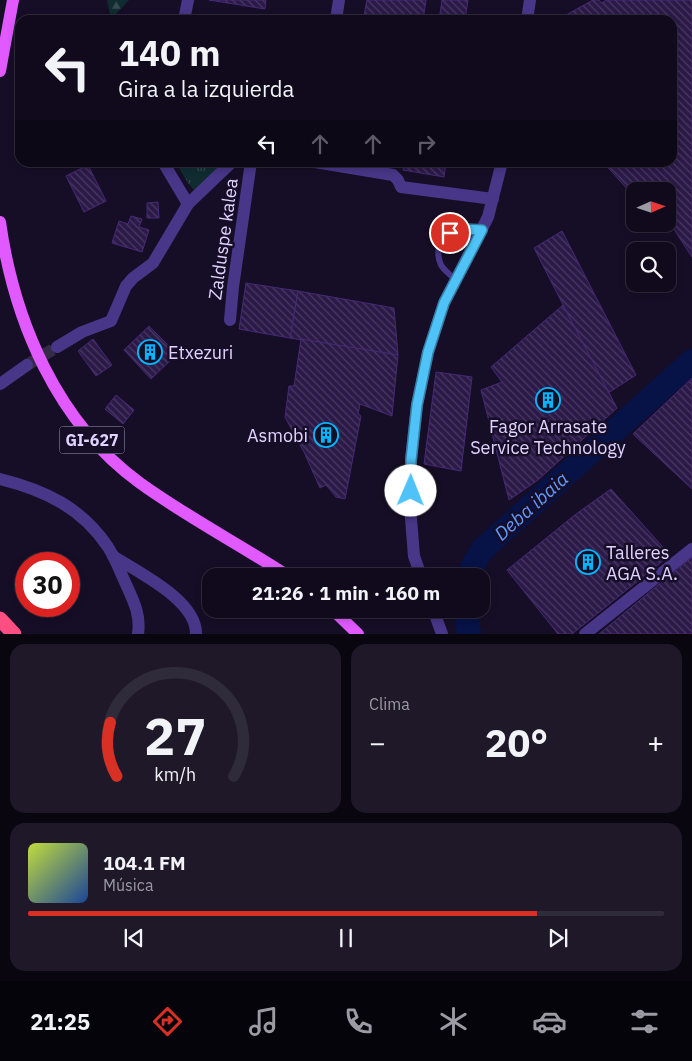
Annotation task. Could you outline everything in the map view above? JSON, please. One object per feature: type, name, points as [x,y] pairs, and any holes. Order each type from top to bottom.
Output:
[{"type":"highway","points":[[0,619],[14,634]]},
{"type":"main road","points":[[0,71],[14,0]]},
{"type":"main road","name":"GI-627","points":[[0,222],[3,245],[19,304],[34,348],[57,393],[92,440],[114,462],[139,482],[195,520],[276,568]]},
{"type":"main road","points":[[341,618],[358,634]]},
{"type":"street","points":[[185,15],[188,0]]},
{"type":"street","points":[[337,15],[339,0]]},
{"type":"street","points":[[528,15],[530,0]]},
{"type":"street","points":[[166,167],[188,204]]},
{"type":"street","name":"Zalduspe kalea","points":[[57,347],[82,332],[111,321],[126,286],[133,278],[153,263],[188,204],[227,167]]},
{"type":"street","name":"Zalduspe kalea","points":[[230,320],[250,167]]},
{"type":"street","points":[[345,167],[394,175],[401,187],[493,199]]},
{"type":"street","points":[[418,568],[414,556],[410,506],[411,460],[417,405],[428,352],[444,303],[482,230],[493,199],[501,167]]},
{"type":"street","points":[[0,384],[27,366]]},
{"type":"street","points":[[0,480],[40,492],[64,503],[97,532],[113,556],[131,595],[140,620],[138,634]]},
{"type":"street","points":[[585,634],[692,549]]},
{"type":"street","points":[[113,556],[170,592],[189,611],[196,628],[196,634]]},
{"type":"street","points":[[436,618],[442,634]]},
{"type":"lane","points":[[455,279],[440,263],[438,248],[444,237],[462,229],[482,230]]},
{"type":"green space","points":[[107,0],[129,0],[115,15],[110,15]]},
{"type":"green space","points":[[178,167],[222,167],[195,191]]},
{"type":"building","points":[[209,0],[266,0],[265,9]]},
{"type":"building","points":[[367,0],[426,0],[424,15],[364,15]]},
{"type":"building","points":[[442,0],[468,0],[466,15],[440,15]]},
{"type":"building","points":[[593,0],[599,0],[601,3],[607,0],[692,0],[692,257],[676,232],[676,182],[626,182],[626,188],[607,167],[677,167],[677,15],[566,15]]},
{"type":"building","points":[[84,167],[89,167],[106,201],[84,212],[66,176]]},
{"type":"building","points":[[404,167],[445,167],[444,177],[403,170]]},
{"type":"building","points":[[158,202],[159,218],[147,218],[147,203]]},
{"type":"building","points":[[131,216],[142,219],[139,227],[149,230],[142,252],[112,243],[119,221],[128,224]]},
{"type":"building","name":"Fagor Arrasate Service Technology","points":[[562,231],[636,375],[608,393],[534,248]]},
{"type":"building","points":[[246,283],[298,291],[290,338],[239,329]]},
{"type":"building","points":[[298,291],[394,308],[398,355],[290,338]]},
{"type":"building","name":"Fagor Arrasate Service Technology","points":[[563,305],[617,408],[538,480],[509,500],[481,390],[502,382],[491,367]]},
{"type":"building","name":"Etxezuri","points":[[149,326],[177,354],[151,379],[124,350]]},
{"type":"building","points":[[93,339],[112,365],[96,376],[78,351]]},
{"type":"building","name":"Asmobi","points":[[301,339],[398,355],[392,416],[360,404],[358,414],[361,416],[345,499],[336,497],[326,485],[320,488],[304,452],[285,417],[289,386],[294,386]]},
{"type":"building","points":[[436,372],[472,377],[461,471],[424,464]]},
{"type":"building","points":[[692,378],[692,489],[633,434]]},
{"type":"building","points":[[116,395],[134,410],[123,424],[105,409]]},
{"type":"building","name":"Talleres AGA S.A.","points":[[611,489],[670,555],[572,634],[558,634],[507,570],[576,514]]},
{"type":"building","points":[[692,557],[692,634],[599,634]]},
{"type":"waterway","name":"Deba ibaia","points":[[472,568],[482,550],[692,361]]},
{"type":"waterway","name":"Deba ibaia","points":[[467,618],[469,634]]},
{"type":"tunnel","points":[[27,365],[57,347]]},
{"type":"place","name":"Etxezuri","points":[[150,352]]},
{"type":"place","name":"Fagor Arrasate Service Technology","points":[[548,400]]},
{"type":"place","name":"Asmobi","points":[[326,435]]},
{"type":"place","name":"Talleres AGA S.A.","points":[[588,562]]},
{"type":"route","points":[[411,491],[411,460],[417,405],[428,352],[444,303],[482,230],[462,229],[450,233]]}]
